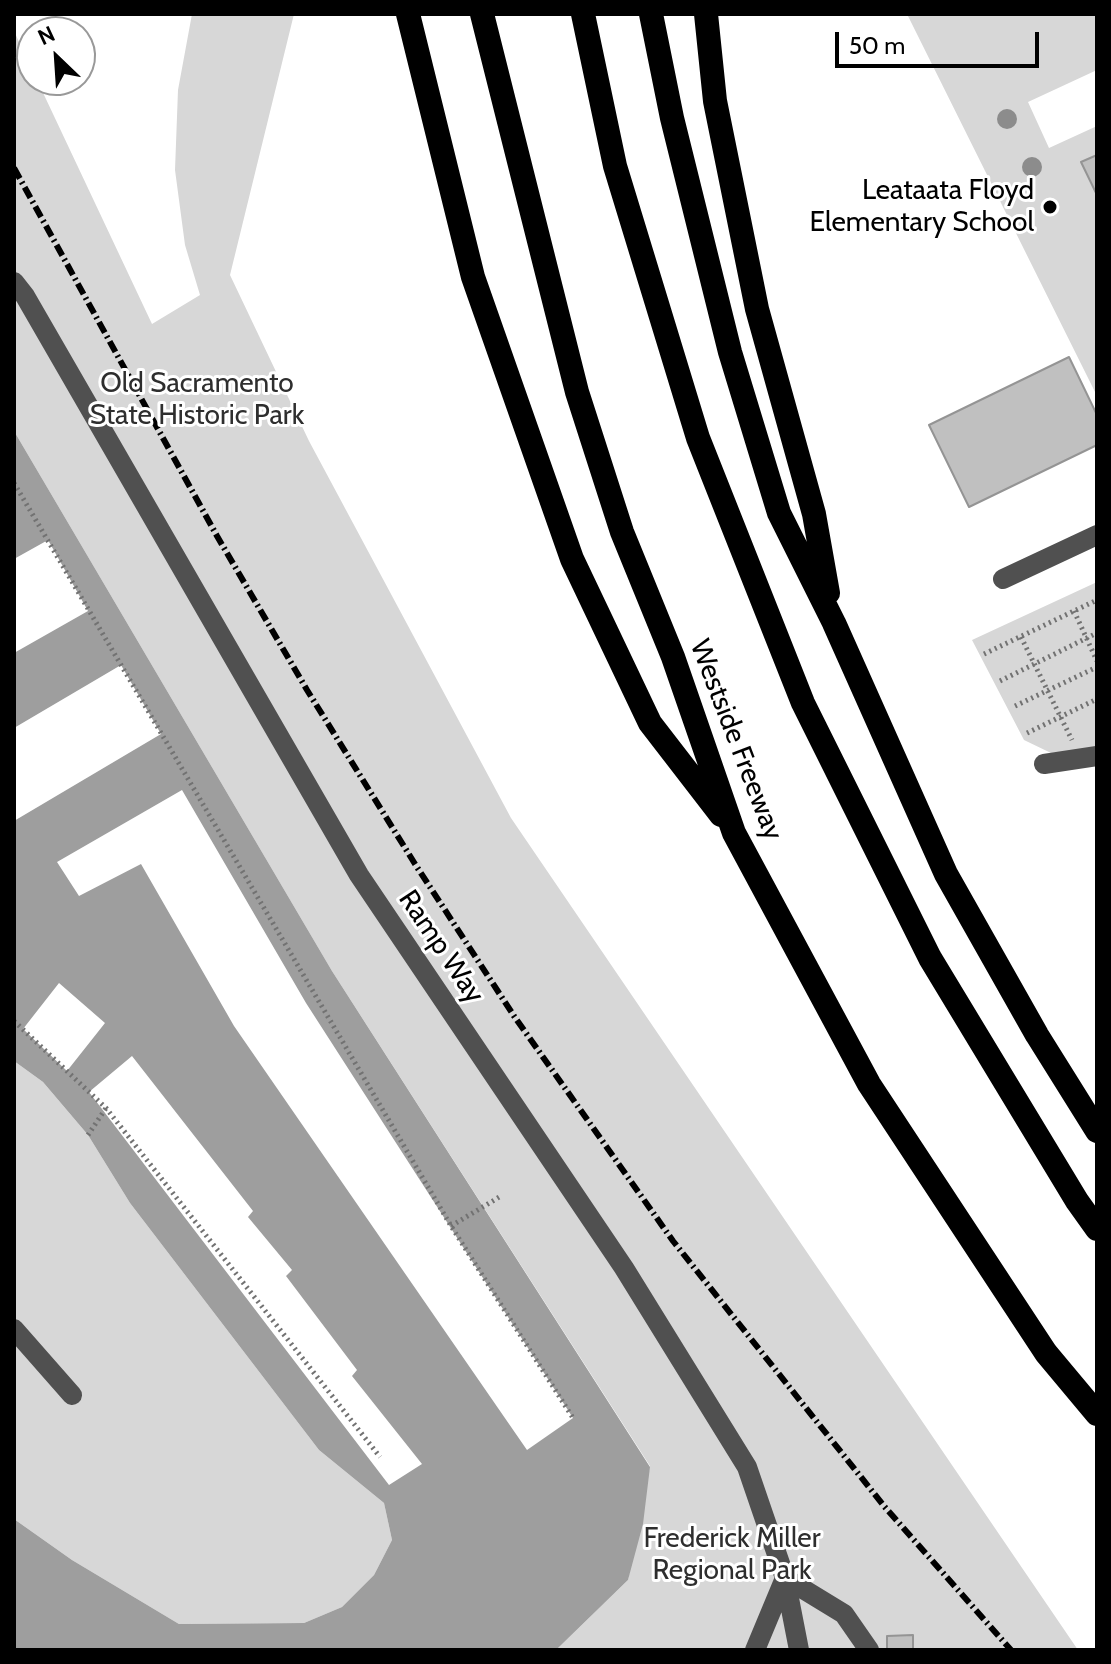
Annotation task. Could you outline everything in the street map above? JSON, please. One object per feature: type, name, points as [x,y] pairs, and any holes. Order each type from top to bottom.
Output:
[{"type":"highway","points":[[408,14],[473,277],[572,559],[650,723],[734,833]]},
{"type":"highway","name":"Westside Freeway","points":[[482,14],[577,392],[622,532],[673,657],[734,833],[869,1084],[1046,1353],[1097,1414]]},
{"type":"highway","points":[[583,14],[615,166],[698,438],[803,703],[930,958],[1097,1229]]},
{"type":"highway","points":[[651,14],[672,118],[730,352],[779,513],[834,623],[946,874],[1037,1035],[1097,1131]]},
{"type":"highway","points":[[706,14],[715,101],[757,309],[814,514],[834,623]]},
{"type":"street","name":"Ramp Way","points":[[14,282],[49,337],[359,875],[624,1268],[747,1467],[785,1578],[799,1650]]},
{"type":"street","points":[[1003,579],[1097,535]]},
{"type":"street","points":[[1044,764],[1097,756]]},
{"type":"street","points":[[14,1329],[72,1395]]},
{"type":"street","points":[[755,1650],[785,1578],[844,1614],[869,1650]]},
{"type":"path","points":[[14,483],[451,1226],[573,1418]]},
{"type":"path","points":[[984,654],[1097,600]]},
{"type":"path","points":[[1074,611],[1097,661]]},
{"type":"path","points":[[1000,681],[1097,633]]},
{"type":"path","points":[[1021,637],[1074,744]]},
{"type":"path","points":[[1015,706],[1097,667]]},
{"type":"path","points":[[1027,733],[1097,699]]},
{"type":"path","points":[[14,1021],[106,1108],[380,1457]]},
{"type":"path","points":[[88,1135],[106,1108]]},
{"type":"path","points":[[451,1226],[501,1196]]},
{"type":"green space","points":[[192,14],[294,14],[230,275],[309,441],[511,818],[1078,1650],[556,1650],[628,1580],[650,1466],[332,971],[14,431],[14,31],[16,96],[45,96],[152,324],[200,295],[185,245],[175,170],[178,90]]},
{"type":"green space","name":"Leataata Floyd Elementary School","points":[[907,14],[1097,14],[1097,70],[1028,102],[1049,148],[1097,126],[1097,155],[1082,162],[1097,195],[1097,396]]},
{"type":"green space","points":[[1097,582],[1097,748],[1051,753],[1024,740],[972,640]]},
{"type":"green space","points":[[14,1061],[43,1082],[88,1135],[130,1203],[319,1450],[384,1503],[392,1540],[374,1575],[342,1607],[304,1623],[179,1624],[72,1560],[14,1519]]},
{"type":"shaded area","points":[[14,431],[332,971],[650,1467],[643,1524],[628,1580],[556,1650],[14,1650],[14,1519],[72,1560],[179,1624],[304,1623],[342,1607],[374,1575],[392,1540],[384,1503],[319,1450],[130,1203],[88,1135],[43,1082],[14,1061]]},
{"type":"pier","points":[[48,540],[88,611],[14,653],[14,559]]},
{"type":"pier","points":[[121,665],[161,734],[14,821],[14,728]]},
{"type":"pier","points":[[182,790],[306,1003],[573,1418],[527,1450],[234,1026],[141,864],[79,896],[57,862]]},
{"type":"pier","points":[[59,983],[105,1023],[67,1071],[23,1029]]},
{"type":"pier","points":[[132,1056],[253,1211],[248,1217],[292,1270],[286,1276],[357,1370],[352,1376],[422,1464],[389,1485],[89,1092]]},
{"type":"building","points":[[1097,155],[1097,195],[1081,162]]},
{"type":"building","points":[[1069,357],[1097,415],[1097,445],[969,507],[929,425]]},
{"type":"building","points":[[913,1635],[913,1650],[887,1650],[887,1636]]},
{"type":"railway","points":[[14,168],[217,536],[307,690],[514,1016],[673,1241],[884,1506],[1011,1650]]},
{"type":"place","name":"Leataata Floyd Elementary School","points":[[1050,207]]},
{"type":"park label","name":"Old Sacramento State Historic Park","points":[[197,400]]},
{"type":"park label","name":"Frederick Miller Regional Park","points":[[732,1555]]}]
